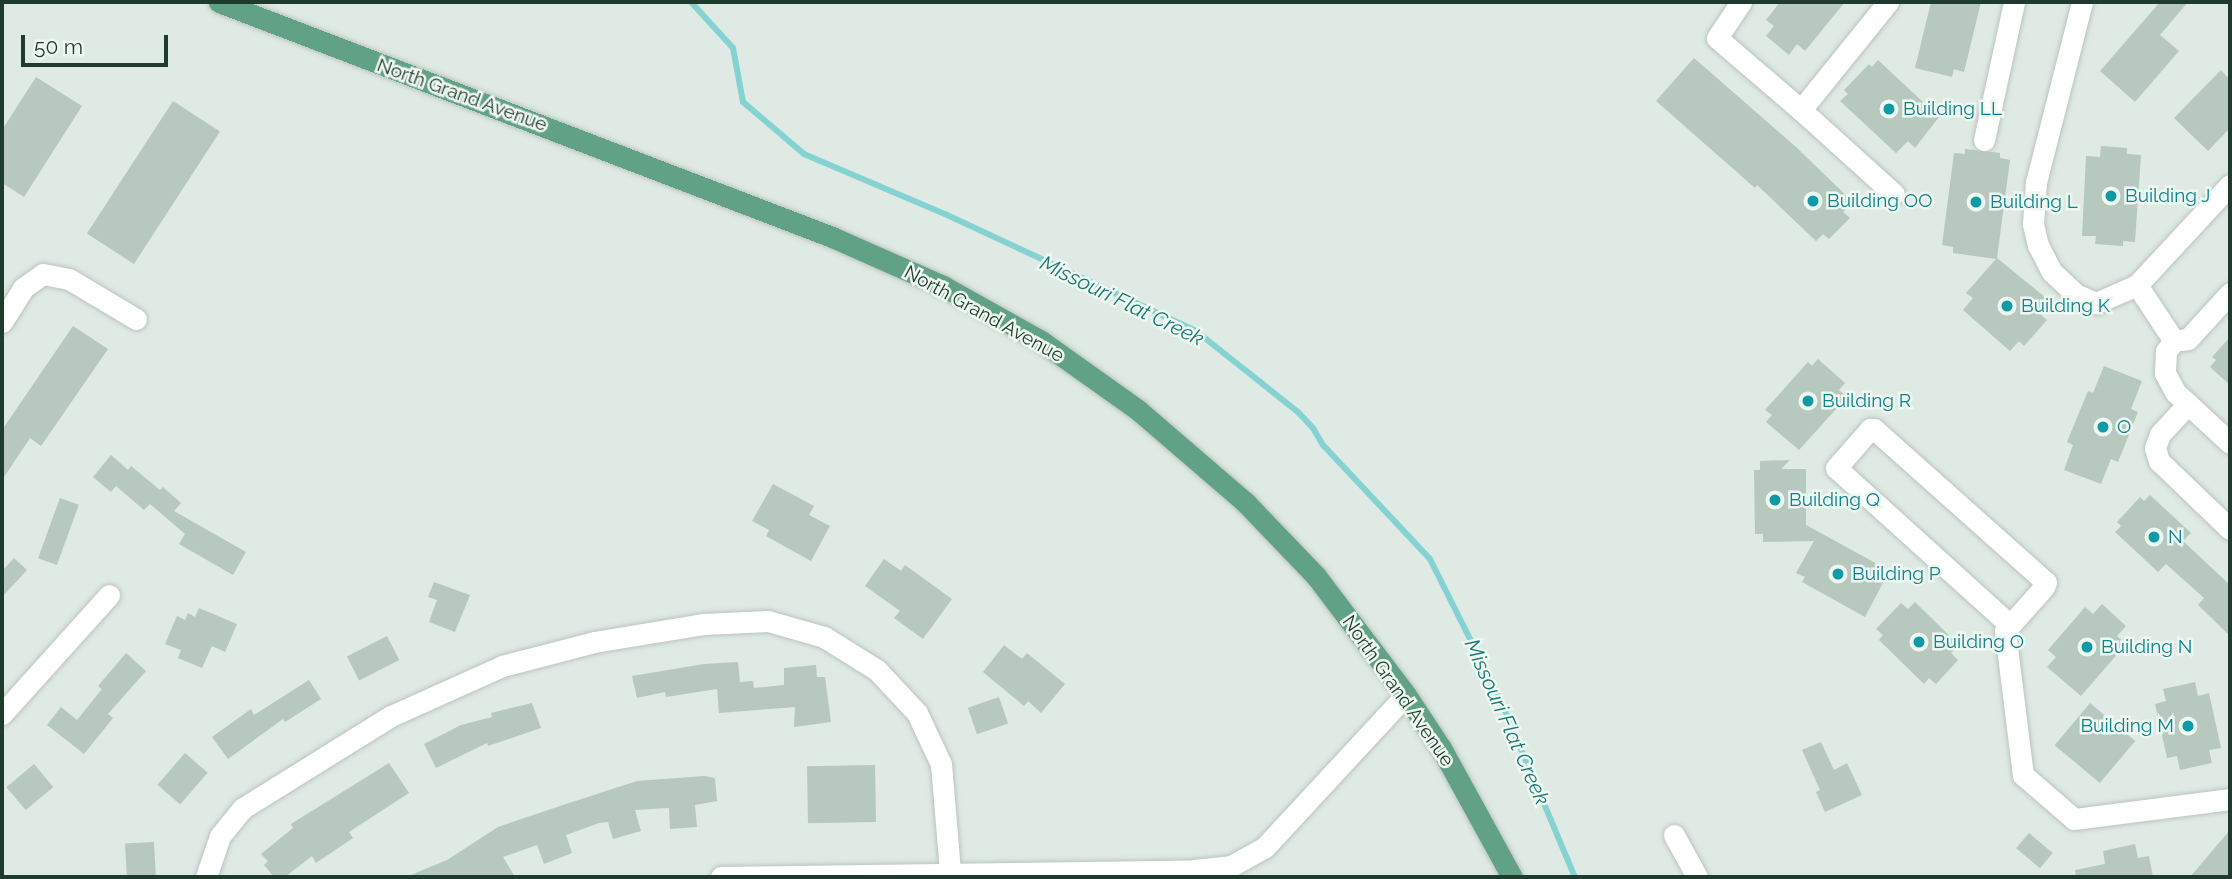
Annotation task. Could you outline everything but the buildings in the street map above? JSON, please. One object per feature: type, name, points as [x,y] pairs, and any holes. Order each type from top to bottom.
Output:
[{"type":"main road","name":"North Grand Avenue","points":[[219,2],[832,237],[943,286],[1041,341],[1138,410],[1246,503],[1316,576],[1406,695],[1441,748],[1511,877]]},
{"type":"street","points":[[1741,2],[1717,38],[1894,194]]},
{"type":"street","points":[[1801,110],[1888,2]]},
{"type":"street","points":[[1984,140],[2014,2]]},
{"type":"street","points":[[2082,2],[2036,182],[2033,224],[2038,245],[2052,272],[2077,295],[2096,303],[2137,285],[2230,185]]},
{"type":"street","points":[[2,322],[23,288],[43,274],[69,279],[136,319]]},
{"type":"street","points":[[2137,285],[2174,341]]},
{"type":"street","points":[[2230,293],[2188,339],[2174,341],[2166,351],[2165,373],[2175,392],[2230,443]]},
{"type":"street","points":[[2188,404],[2160,434],[2155,453],[2159,461],[2230,528]]},
{"type":"street","points":[[2010,625],[1838,471],[1838,463],[1870,429],[2046,582],[2005,631],[2023,775],[2069,816],[2081,819],[2230,799]]},
{"type":"street","points":[[2,714],[109,595]]},
{"type":"street","points":[[206,877],[220,836],[243,808],[391,716],[428,699],[502,666],[594,642],[703,624],[768,621],[824,637],[877,670],[917,713],[941,764],[950,872]]},
{"type":"street","points":[[721,877],[1194,870],[1231,866],[1265,847],[1406,695]]},
{"type":"street","points":[[1674,835],[1697,877]]},
{"type":"waterway","name":"Missouri Flat Creek","points":[[691,2],[733,48],[743,102],[804,154],[945,214],[1196,331],[1298,412],[1313,428],[1323,445],[1430,559],[1500,699],[1575,877]]},
{"type":"place","name":"Building LL","points":[[1889,109]]},
{"type":"place","name":"Building J","points":[[2111,196]]},
{"type":"place","name":"Building OO","points":[[1813,201]]},
{"type":"place","name":"Building L","points":[[1976,202]]},
{"type":"place","name":"Building K","points":[[2007,306]]},
{"type":"place","name":"Building R","points":[[1808,401]]},
{"type":"place","name":"O","points":[[2103,427]]},
{"type":"place","name":"Building Q","points":[[1775,500]]},
{"type":"place","name":"N","points":[[2154,537]]},
{"type":"place","name":"Building P","points":[[1838,574]]},
{"type":"place","name":"Building O","points":[[1919,642]]},
{"type":"place","name":"Building N","points":[[2087,647]]},
{"type":"place","name":"Building M","points":[[2188,726]]}]
